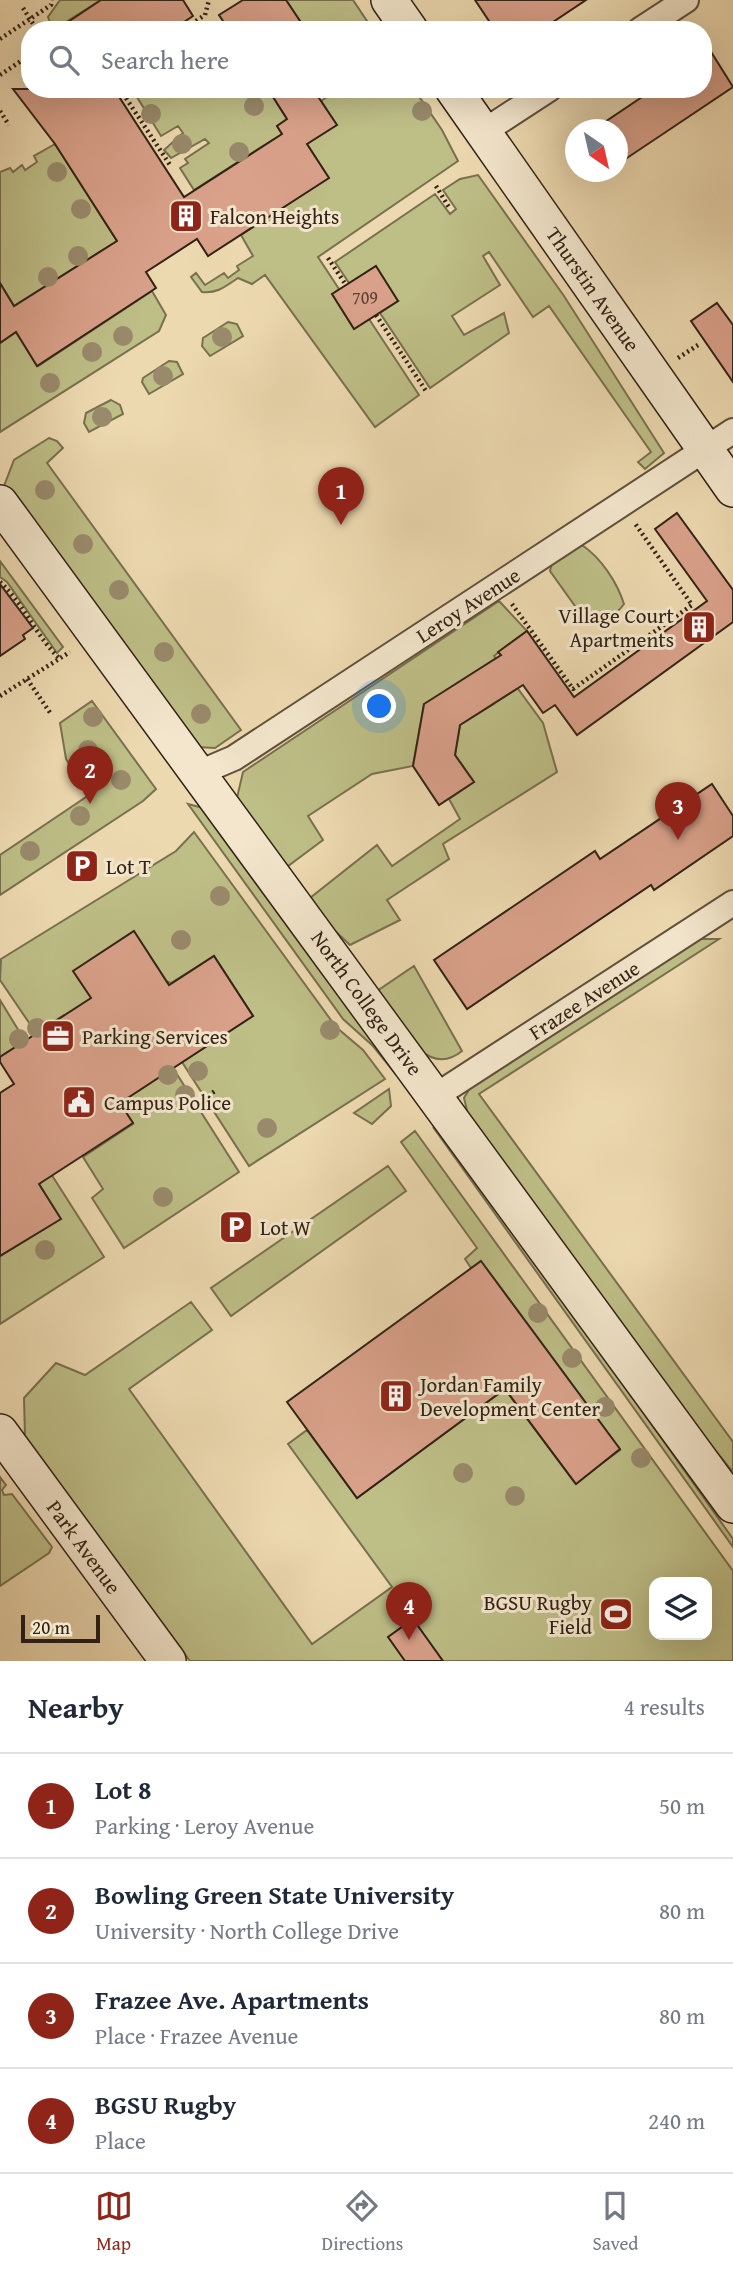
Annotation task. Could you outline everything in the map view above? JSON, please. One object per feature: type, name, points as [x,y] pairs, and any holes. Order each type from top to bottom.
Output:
[{"type":"street","points":[[389,0],[404,21]]},
{"type":"street","points":[[654,21],[686,0]]},
{"type":"street","name":"Thurstin Avenue","points":[[459,98],[719,440],[733,489]]},
{"type":"street","points":[[483,132],[535,98]]},
{"type":"street","name":"Leroy Avenue","points":[[199,773],[234,758],[719,440]]},
{"type":"street","name":"North College Drive","points":[[0,503],[733,1505]]},
{"type":"street","name":"Frazee Avenue","points":[[434,1097],[733,903]]},
{"type":"street","name":"Park Avenue","points":[[0,1432],[168,1661]]},
{"type":"path","points":[[23,8],[31,20],[51,5],[52,0]]},
{"type":"path","points":[[196,21],[205,15],[209,0]]},
{"type":"path","points":[[0,39],[21,26]]},
{"type":"path","points":[[0,75],[21,63]]},
{"type":"path","points":[[126,98],[170,165]]},
{"type":"path","points":[[0,111],[5,123]]},
{"type":"path","points":[[436,186],[450,209]]},
{"type":"path","points":[[328,258],[346,285]]},
{"type":"path","points":[[376,315],[426,391]]},
{"type":"path","points":[[671,362],[698,345]]},
{"type":"path","points":[[498,585],[573,688],[692,605],[621,504]]},
{"type":"path","points":[[0,582],[40,632],[43,643],[59,658]]},
{"type":"path","points":[[0,696],[70,652]]},
{"type":"path","points":[[27,679],[51,714]]},
{"type":"path","points":[[199,1102],[215,1091]]},
{"type":"green space","points":[[60,0],[101,0],[67,21],[50,21],[48,17]]},
{"type":"green space","points":[[286,0],[353,0],[367,21],[300,21]]},
{"type":"green space","points":[[138,98],[274,98],[287,119],[277,126],[282,134],[194,190],[180,168],[188,163],[185,159],[209,143],[205,139],[171,158],[164,150],[183,133],[178,126],[161,136]]},
{"type":"green space","points":[[326,98],[420,98],[442,130],[458,161],[318,257],[339,289],[333,294],[354,328],[369,319],[419,395],[375,427],[265,275],[252,284],[238,278],[212,292],[202,292],[191,277],[196,273],[205,285],[224,273],[228,278],[239,270],[237,266],[253,256],[241,235],[328,178],[307,144],[336,125],[321,101]]},
{"type":"green space","points":[[55,144],[117,241],[14,306],[10,300],[0,306],[0,172],[10,168],[13,172],[22,165],[25,170],[37,162],[34,156]]},
{"type":"green space","points":[[478,175],[564,296],[664,453],[645,469],[638,462],[651,452],[549,306],[533,317],[489,252],[483,256],[500,285],[452,316],[464,335],[504,313],[509,333],[430,388],[380,313],[398,301],[349,283],[335,262],[435,194],[450,214],[456,209],[443,190],[460,179]]},
{"type":"green space","points":[[152,291],[166,315],[159,331],[0,432],[0,343],[16,332],[38,366]]},
{"type":"green space","points":[[228,322],[237,324],[243,336],[210,356],[202,346],[203,338]]},
{"type":"green space","points":[[169,361],[177,362],[183,374],[149,394],[142,382],[143,378]]},
{"type":"green space","points":[[111,400],[120,405],[123,414],[89,432],[84,423],[86,413]]},
{"type":"green space","points":[[49,438],[57,441],[63,448],[47,463],[241,730],[215,748],[197,747],[4,486],[14,460]]},
{"type":"green space","points":[[582,545],[608,571],[624,604],[608,618],[585,620],[550,571],[552,563]]},
{"type":"green space","points":[[0,561],[63,647],[57,653],[7,582],[0,577]]},
{"type":"green space","points":[[499,601],[527,631],[494,656],[543,723],[557,772],[443,844],[449,859],[387,900],[400,920],[350,945],[330,926],[310,898],[377,845],[392,866],[460,819],[449,799],[474,782],[455,755],[460,725],[492,705],[424,704],[413,766],[372,774],[308,816],[323,840],[284,869],[236,802],[243,772]]},
{"type":"green space","points":[[92,701],[156,789],[143,801],[0,895],[0,855],[89,795],[66,759],[60,723]]},
{"type":"green space","points":[[188,804],[203,808],[393,1060],[394,1072],[373,1046],[343,1019]]},
{"type":"green space","points":[[194,832],[336,1027],[363,1050],[385,1079],[249,1166],[182,1062],[253,1016],[214,956],[171,983],[166,981],[106,1021],[64,1015],[36,1033],[0,980],[1,959],[176,851]]},
{"type":"green space","points":[[696,939],[719,939],[479,1094],[733,1442],[733,1472],[651,1372],[470,1123],[464,1098],[473,1083]]},
{"type":"green space","points":[[414,966],[462,1051],[448,1058],[435,1058],[423,1053],[412,1043],[377,991]]},
{"type":"green space","points":[[0,1000],[25,1041],[0,1057]]},
{"type":"green space","points":[[173,1068],[239,1172],[124,1248],[92,1198],[103,1189],[83,1157],[133,1124],[122,1106],[123,1101]]},
{"type":"green space","points":[[389,1089],[391,1106],[372,1124],[354,1113]]},
{"type":"green space","points":[[433,1127],[451,1142],[733,1539],[733,1547]]},
{"type":"green space","points":[[415,1131],[733,1571],[733,1661],[190,1661],[25,1437],[24,1398],[56,1363],[85,1375],[191,1302],[212,1330],[129,1389],[312,1644],[392,1587],[288,1444],[307,1430],[357,1498],[505,1389],[575,1483],[620,1450],[481,1262],[471,1268],[465,1259],[477,1248],[401,1142]]},
{"type":"green space","points":[[39,1155],[104,1257],[0,1324],[0,1256],[60,1219],[28,1166]]},
{"type":"green space","points":[[388,1166],[406,1191],[231,1316],[211,1288]]},
{"type":"green space","points":[[0,1477],[6,1485],[2,1490],[4,1495],[12,1494],[52,1547],[49,1553],[0,1586]]},
{"type":"building","points":[[101,0],[183,0],[193,16],[186,21],[70,21]]},
{"type":"building","points":[[243,0],[286,0],[300,21],[223,21],[219,15]]},
{"type":"building","points":[[475,0],[586,0],[554,21],[489,21]]},
{"type":"building","points":[[712,53],[733,87],[628,157],[628,119],[609,119],[641,98],[712,98]]},
{"type":"building","name":"Falcon Heights","points":[[13,89],[21,89],[21,98],[120,98],[184,197],[282,134],[277,126],[287,119],[274,98],[319,98],[337,125],[307,144],[329,178],[208,256],[197,239],[146,272],[156,288],[37,366],[16,332],[0,343],[0,283],[14,306],[117,241],[55,144]]},
{"type":"building","points":[[376,266],[398,301],[354,329],[332,294]]},
{"type":"building","points":[[717,303],[733,325],[733,382],[691,321]]},
{"type":"building","name":"Village Court Apartments","points":[[677,513],[733,590],[733,622],[577,735],[555,705],[543,713],[523,685],[460,725],[455,755],[474,782],[439,805],[413,766],[424,704],[501,655],[498,652],[527,631],[574,697],[707,601],[655,529]]},
{"type":"building","points":[[0,584],[33,628],[23,635],[25,639],[0,656]]},
{"type":"building","points":[[712,784],[733,816],[733,836],[654,890],[651,885],[467,1009],[434,960],[595,851],[600,859]]},
{"type":"building","points":[[134,931],[169,985],[214,956],[253,1016],[120,1103],[133,1123],[39,1184],[61,1219],[0,1256],[0,1093],[14,1084],[0,1062],[0,1057],[91,998],[73,971]]},
{"type":"building","name":"Jordan Family Development Center","points":[[481,1261],[620,1449],[576,1484],[505,1389],[357,1498],[287,1402]]},
{"type":"building","points":[[413,1619],[443,1661],[405,1661],[388,1637]]},
{"type":"place","name":"Falcon Heights","points":[[186,216]]},
{"type":"place","name":"Lot 8","points":[[341,525]]},
{"type":"place","name":"Village Court Apartments","points":[[699,627]]},
{"type":"place","name":"Bowling Green State University","points":[[90,804]]},
{"type":"place","name":"Frazee Ave. Apartments","points":[[678,840]]},
{"type":"place","name":"Lot T","points":[[82,866]]},
{"type":"place","name":"Parking Services","points":[[58,1036]]},
{"type":"place","name":"Campus Police","points":[[79,1102]]},
{"type":"place","name":"Lot W","points":[[236,1227]]},
{"type":"place","name":"Jordan Family Development Center","points":[[396,1396]]},
{"type":"place","name":"BGSU Rugby Field","points":[[616,1614]]},
{"type":"place","name":"BGSU Rugby","points":[[409,1640]]}]
